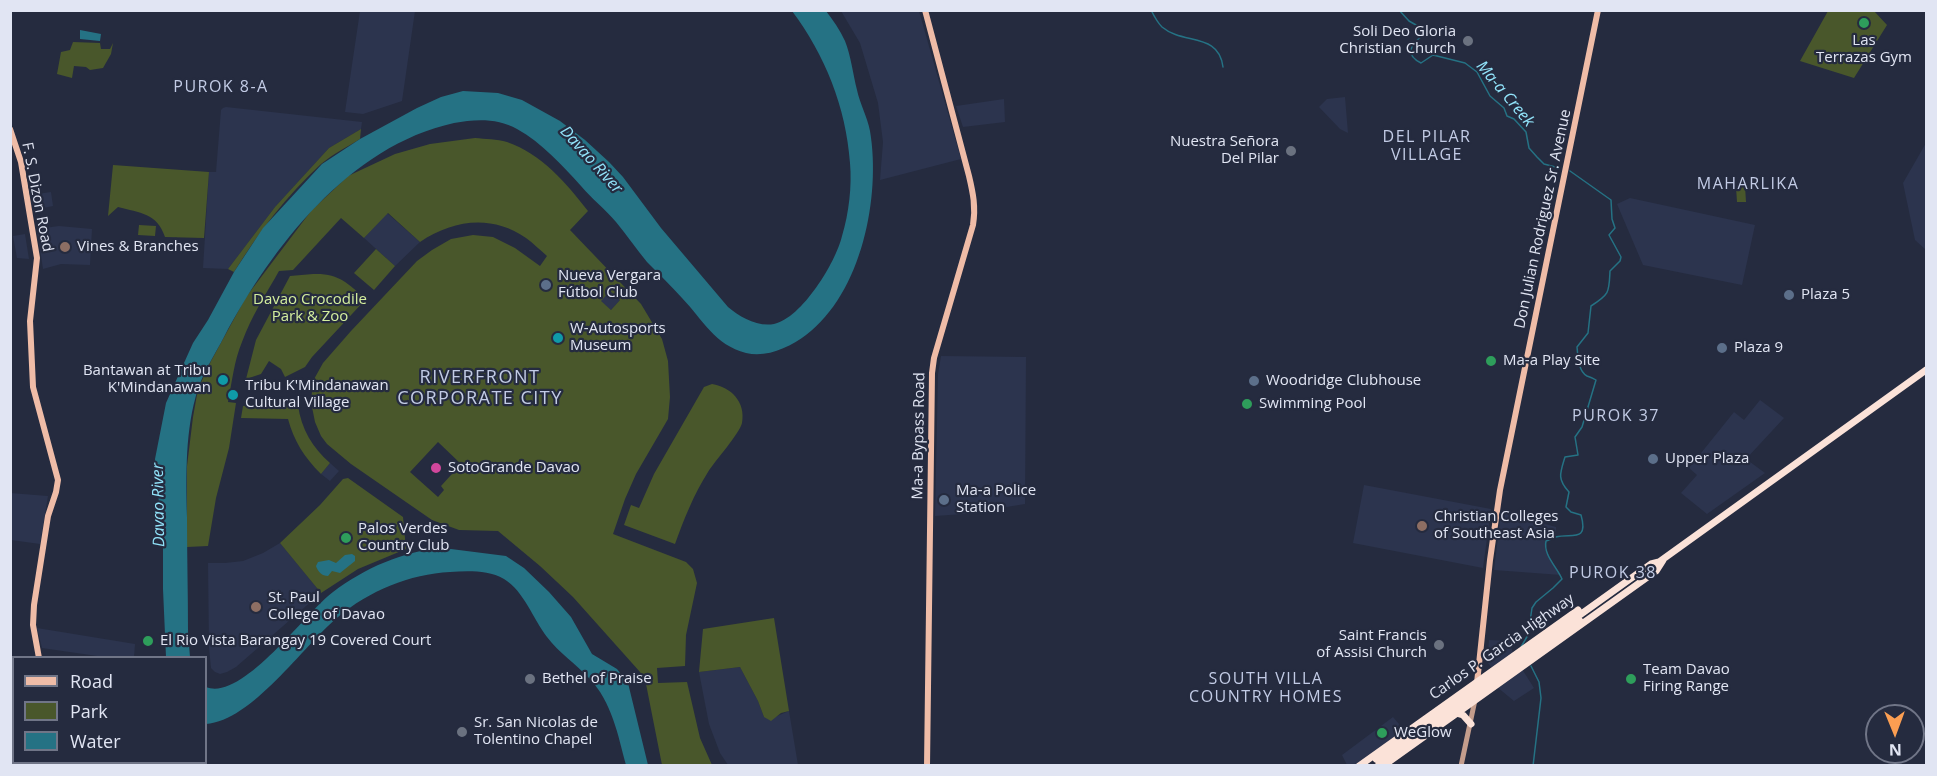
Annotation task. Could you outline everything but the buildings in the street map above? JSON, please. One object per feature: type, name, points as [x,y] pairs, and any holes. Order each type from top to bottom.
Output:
[{"type":"highway","name":"Carlos P. Garcia Highway","points":[[1378,763],[1578,619],[1654,568],[1661,560],[1926,370]]},
{"type":"highway","name":"Carlos P. Garcia Highway","points":[[1359,765],[1648,560],[1661,560]]},
{"type":"highway","name":"Carlos P. Garcia Highway","points":[[1367,765],[1390,760],[1656,571],[1661,560]]},
{"type":"highway","points":[[1566,619],[1574,630]]},
{"type":"highway","points":[[1546,633],[1554,644]]},
{"type":"highway","points":[[1526,647],[1534,658]]},
{"type":"highway","points":[[1509,660],[1517,670]]},
{"type":"highway","points":[[1492,671],[1500,682]]},
{"type":"highway","points":[[1454,698],[1456,713]]},
{"type":"highway","points":[[1442,707],[1463,715],[1471,724]]},
{"type":"highway","points":[[1427,717],[1435,728]]},
{"type":"highway","points":[[1409,730],[1417,741]]},
{"type":"highway","points":[[1383,749],[1390,760]]},
{"type":"main road","name":"Ma-a Bypass Road","points":[[925,10],[969,176],[975,211],[973,225],[934,358],[932,373],[927,765]]},
{"type":"main road","name":"Don Julian Rodriguez Sr. Avenue","points":[[1475,700],[1499,496],[1598,10]]},
{"type":"main road","name":"F. S. Dizon Road","points":[[10,129],[21,162],[37,258],[30,321],[32,380],[58,480],[48,516],[34,605],[33,625],[39,656]]},
{"type":"main road","points":[[1461,765],[1475,700]]},
{"type":"shaded area","points":[[360,11],[415,11],[402,101],[363,114],[345,112]]},
{"type":"shaded area","points":[[841,11],[919,11],[961,159],[880,180],[883,142],[878,103],[860,43]]},
{"type":"shaded area","points":[[1345,97],[1348,133],[1340,129],[1319,107],[1327,99]]},
{"type":"shaded area","points":[[1004,99],[1005,122],[963,127],[956,106]]},
{"type":"shaded area","points":[[226,107],[362,122],[361,129],[329,148],[275,207],[228,269],[203,268],[209,172],[216,172],[221,110]]},
{"type":"shaded area","points":[[1926,143],[1926,250],[1915,240],[1903,183]]},
{"type":"shaded area","points":[[51,192],[53,206],[33,210],[30,195]]},
{"type":"shaded area","points":[[1630,198],[1755,225],[1742,285],[1643,265],[1617,204]]},
{"type":"shaded area","points":[[387,213],[420,242],[395,266],[364,238]]},
{"type":"shaded area","name":"Vines & Branches","points":[[59,226],[92,229],[90,265],[61,264],[43,269],[37,229]]},
{"type":"shaded area","points":[[25,234],[29,259],[17,258],[13,236]]},
{"type":"shaded area","points":[[610,291],[620,300],[611,310],[600,301]]},
{"type":"shaded area","points":[[941,356],[1026,357],[1025,504],[935,516],[938,374]]},
{"type":"shaded area","points":[[1760,400],[1784,418],[1746,459],[1765,473],[1707,514],[1681,493],[1697,475],[1689,468],[1734,412],[1744,420]]},
{"type":"shaded area","points":[[330,463],[339,471],[330,481],[321,474]]},
{"type":"shaded area","name":"Christian Colleges of Southeast Asia","points":[[1364,485],[1491,509],[1483,568],[1353,543]]},
{"type":"shaded area","points":[[10,493],[48,496],[40,544],[11,540]]},
{"type":"shaded area","points":[[1501,512],[1556,527],[1556,537],[1547,541],[1545,546],[1561,575],[1494,570]]},
{"type":"shaded area","name":"St. Paul College of Davao","points":[[280,543],[321,593],[236,667],[220,674],[215,672],[211,668],[209,648],[208,563],[243,561]]},
{"type":"shaded area","points":[[37,628],[135,644],[134,656],[97,656],[42,648]]},
{"type":"shaded area","points":[[1489,640],[1510,641],[1513,654],[1492,668],[1487,662]]},
{"type":"shaded area","points":[[740,667],[764,717],[775,717],[789,711],[798,765],[728,765],[720,753],[709,724],[699,672]]},
{"type":"shaded area","points":[[1522,669],[1534,688],[1514,701],[1497,687]]},
{"type":"shaded area","points":[[1393,717],[1399,724],[1397,737],[1356,765],[1347,765],[1342,755]]},
{"type":"green space","points":[[1828,11],[1874,11],[1887,25],[1854,78],[1800,61]]},
{"type":"green space","points":[[73,42],[100,43],[101,49],[110,49],[113,43],[111,54],[103,68],[90,70],[86,67],[74,66],[72,78],[57,74],[61,52],[70,50]]},
{"type":"green space","points":[[361,129],[360,139],[326,160],[296,188],[263,229],[234,272],[228,269],[275,207],[329,148]]},
{"type":"green space","points":[[475,138],[499,140],[520,147],[552,170],[588,211],[570,230],[641,304],[662,339],[668,361],[670,397],[668,419],[636,474],[613,534],[686,562],[693,569],[697,583],[686,635],[685,666],[657,668],[658,683],[687,682],[700,738],[712,765],[662,765],[646,684],[640,672],[573,597],[540,566],[498,531],[459,530],[432,520],[351,464],[327,444],[315,422],[311,402],[313,381],[323,363],[417,261],[432,250],[451,239],[473,235],[493,237],[515,248],[540,266],[547,256],[513,230],[499,225],[472,223],[446,229],[420,242],[388,213],[364,238],[341,218],[293,270],[279,271],[250,324],[237,357],[228,402],[236,403],[208,546],[187,547],[187,466],[198,389],[246,297],[311,211],[348,176],[395,154],[430,144]],"holes":[[[610,291],[620,300],[611,310],[601,301]],[[438,442],[461,464],[441,486],[444,490],[438,497],[410,472]]]},
{"type":"green space","points":[[113,165],[209,172],[204,238],[165,237],[162,229],[147,215],[118,207],[108,216]]},
{"type":"green space","points":[[1745,186],[1746,202],[1737,202],[1736,187]]},
{"type":"green space","points":[[139,225],[156,226],[155,236],[138,235]]},
{"type":"green space","points":[[376,249],[395,266],[374,290],[354,273]]},
{"type":"green space","name":"Davao Crocodile Park & Zoo","points":[[313,274],[336,277],[366,299],[305,367],[285,377],[281,369],[269,361],[261,374],[246,379],[256,340],[290,276]]},
{"type":"green space","points":[[712,384],[725,388],[736,397],[742,408],[742,423],[703,480],[675,544],[624,525],[631,505],[639,508],[654,474],[704,387]]},
{"type":"green space","points":[[298,405],[309,437],[330,463],[321,474],[300,448],[288,419],[241,418],[243,406]]},
{"type":"green space","name":"Palos Verdes Country Club","points":[[348,478],[403,517],[406,549],[358,569],[321,593],[280,543],[320,505],[343,479]]},
{"type":"green space","points":[[774,618],[789,711],[781,713],[771,721],[764,717],[740,667],[699,672],[703,629]]},
{"type":"water","name":"Davao River","points":[[792,11],[826,11],[843,37],[870,131],[873,157],[873,184],[863,242],[854,269],[841,295],[825,317],[793,344],[770,353],[746,353],[726,344],[710,331],[647,262],[612,217],[566,170],[535,141],[510,125],[478,120],[454,123],[416,135],[381,153],[348,177],[290,236],[243,303],[203,376],[194,404],[187,452],[190,656],[166,656],[163,549],[155,459],[166,403],[193,343],[234,272],[263,228],[322,164],[360,139],[441,97],[463,91],[498,93],[522,100],[560,121],[609,162],[728,307],[749,320],[761,324],[774,324],[785,320],[796,311],[816,288],[833,260],[842,236],[850,190],[848,142],[839,102],[824,64]]},
{"type":"water","points":[[80,30],[101,34],[100,41],[80,39]]},
{"type":"water","points":[[443,548],[506,556],[524,568],[549,592],[571,617],[592,654],[617,669],[628,683],[648,765],[626,765],[609,708],[597,687],[547,637],[523,598],[511,584],[491,574],[478,572],[435,573],[420,576],[405,580],[363,599],[324,630],[259,696],[223,720],[207,724],[207,687],[221,688],[255,669],[321,603],[345,583],[385,562]]},
{"type":"water","points":[[345,555],[355,556],[355,561],[340,573],[332,571],[328,576],[324,575],[316,566],[318,562],[329,560],[336,563]]},
{"type":"waterway","points":[[1151,10],[1160,25],[1170,32],[1207,44],[1215,49],[1223,67]]},
{"type":"waterway","name":"Ma-a Creek","points":[[1399,10],[1409,21],[1423,29],[1422,36],[1411,50],[1416,60],[1421,63],[1433,55],[1465,63],[1477,72],[1490,96],[1504,108],[1507,116],[1514,119],[1526,132],[1529,148],[1544,164],[1559,168]]},
{"type":"waterway","name":"Ma-a Creek","points":[[1521,647],[1528,635],[1532,608],[1562,579],[1548,556],[1546,541],[1556,537],[1577,535],[1583,530],[1581,515],[1571,512],[1566,507],[1569,492],[1561,479],[1565,457],[1578,455],[1575,437],[1582,427],[1596,380],[1582,371],[1577,347],[1588,333],[1591,306],[1607,292],[1610,271],[1621,257],[1609,235],[1615,228],[1611,200],[1570,171]]},
{"type":"waterway","name":"Ma-a Creek","points":[[1531,666],[1539,682],[1541,698],[1533,766]]},
{"type":"place","name":"Las Terrazas Gym","points":[[1864,23]]},
{"type":"place","name":"Soli Deo Gloria Christian Church","points":[[1468,41]]},
{"type":"place","name":"Nuestra Señora Del Pilar","points":[[1291,151]]},
{"type":"place","name":"Vines & Branches","points":[[65,247]]},
{"type":"place","name":"Nueva Vergara Fútbol Club","points":[[546,285]]},
{"type":"place","name":"Plaza 5","points":[[1789,295]]},
{"type":"place","name":"W-Autosports Museum","points":[[558,338]]},
{"type":"place","name":"Plaza 9","points":[[1722,348]]},
{"type":"place","name":"Ma-a Play Site","points":[[1491,361]]},
{"type":"place","name":"Bantawan at Tribu K'Mindanawan","points":[[223,380]]},
{"type":"place","name":"Woodridge Clubhouse","points":[[1254,381]]},
{"type":"place","name":"Tribu K'Mindanawan Cultural Village","points":[[233,395]]},
{"type":"place","name":"Swimming Pool","points":[[1247,404]]},
{"type":"place","name":"Upper Plaza","points":[[1653,459]]},
{"type":"place","name":"SotoGrande Davao","points":[[436,468]]},
{"type":"place","name":"Ma-a Police Station","points":[[944,500]]},
{"type":"place","name":"Christian Colleges of Southeast Asia","points":[[1422,526]]},
{"type":"place","name":"Palos Verdes Country Club","points":[[346,538]]},
{"type":"place","name":"St. Paul College of Davao","points":[[256,607]]},
{"type":"place","name":"El Rio Vista Barangay 19 Covered Court","points":[[148,641]]},
{"type":"place","name":"Saint Francis of Assisi Church","points":[[1439,645]]},
{"type":"place","name":"Bethel of Praise","points":[[530,679]]},
{"type":"place","name":"Team Davao Firing Range","points":[[1631,679]]},
{"type":"place","name":"Sr. San Nicolas de Tolentino Chapel","points":[[462,732]]},
{"type":"place","name":"WeGlow","points":[[1382,733]]},
{"type":"district","name":"PUROK 8-A","points":[[221,87]]},
{"type":"district","name":"DEL PILAR VILLAGE","points":[[1427,146]]},
{"type":"district","name":"MAHARLIKA","points":[[1748,184]]},
{"type":"district","name":"RIVERFRONT CORPORATE CITY","points":[[480,388]]},
{"type":"district","name":"PUROK 37","points":[[1616,416]]},
{"type":"district","name":"PUROK 38","points":[[1613,573]]},
{"type":"district","name":"SOUTH VILLA COUNTRY HOMES","points":[[1266,688]]}]
